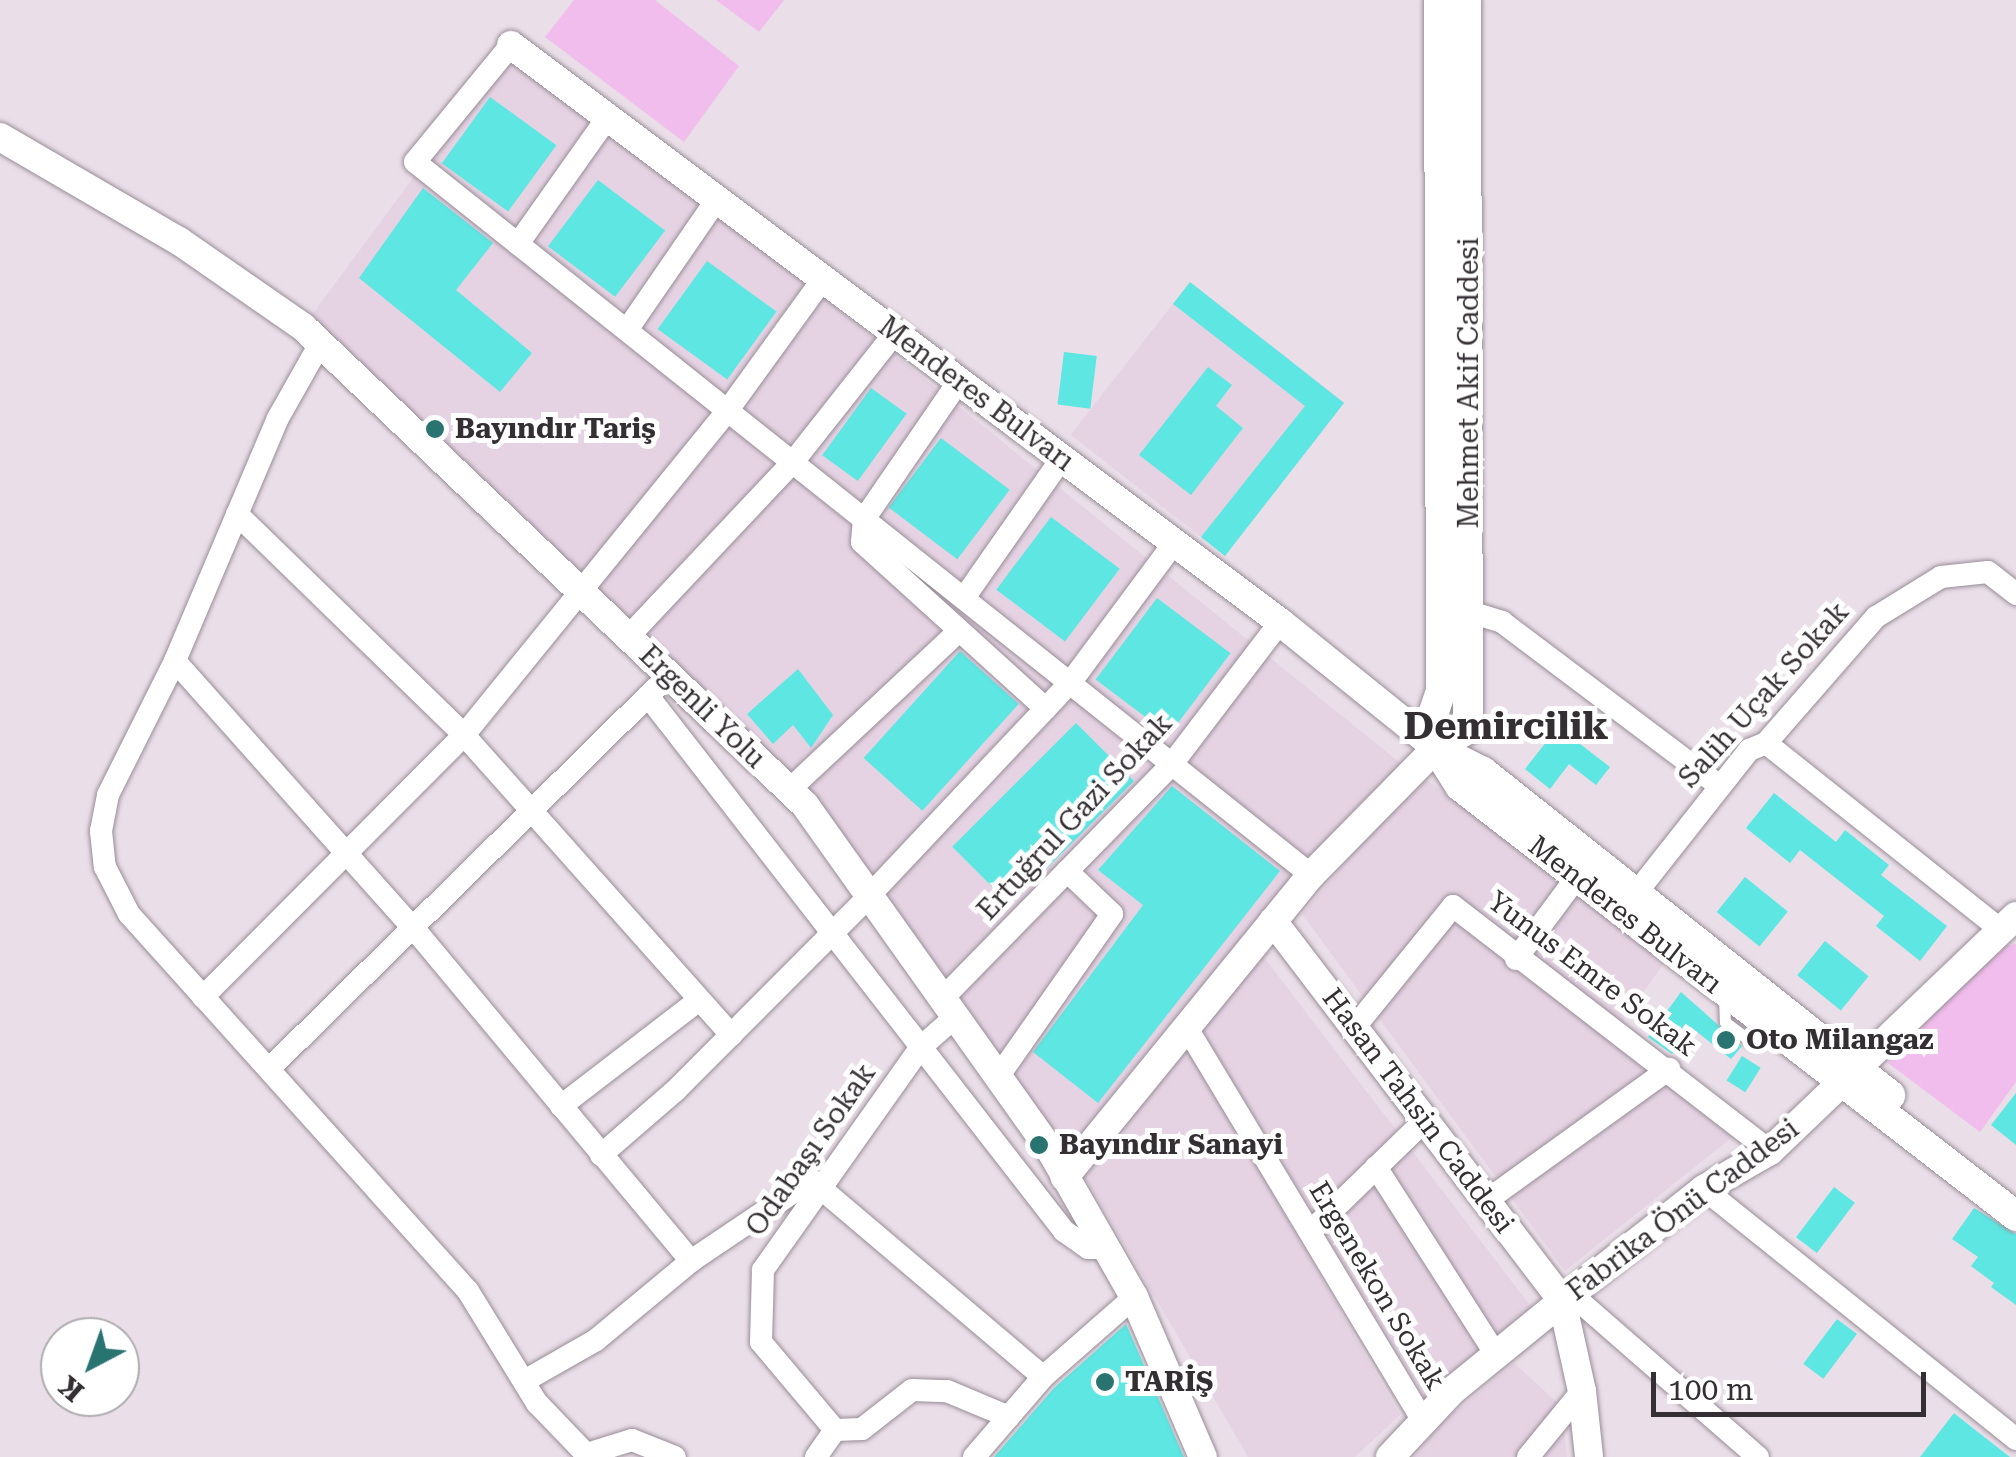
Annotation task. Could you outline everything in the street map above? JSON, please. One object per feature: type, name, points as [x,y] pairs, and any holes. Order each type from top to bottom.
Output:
[{"type":"main road","name":"Mehmet Akif Caddesi","points":[[1439,0],[1441,691],[1430,723],[1436,748],[1468,729],[1466,0]]},
{"type":"main road","name":"Menderes Bulvarı","points":[[1436,748],[1460,786],[1780,1037],[1849,1076],[2016,1191]]},
{"type":"main road","name":"Menderes Bulvarı","points":[[1436,748],[1483,772],[1636,892],[2016,1216]]},
{"type":"street","name":"Menderes Bulvarı","points":[[511,45],[1280,622],[1436,748]]},
{"type":"street","points":[[511,45],[416,162],[1311,875]]},
{"type":"street","points":[[518,244],[608,117]]},
{"type":"street","name":"Ergenli Yolu","points":[[0,138],[179,241],[321,342],[789,790],[869,896],[1065,1177],[1134,1298],[1203,1457]]},
{"type":"street","points":[[627,330],[717,199]]},
{"type":"street","points":[[203,997],[344,849],[464,735],[578,588],[728,410],[823,279]]},
{"type":"street","points":[[629,636],[792,462],[894,333]]},
{"type":"street","points":[[321,342],[284,404],[175,661],[108,796],[102,850],[119,900],[468,1291],[537,1403],[588,1456],[632,1440],[675,1457]]},
{"type":"street","points":[[958,381],[864,519],[865,548],[1046,708]]},
{"type":"street","points":[[964,598],[1062,458]]},
{"type":"street","points":[[237,514],[464,735],[731,1035]]},
{"type":"street","points":[[601,1154],[731,1035],[832,934],[1070,683],[1174,543]]},
{"type":"street","name":"Salih Uçak Sokak","points":[[1636,892],[1749,750],[1766,743],[1876,617],[1941,578],[1988,572],[2016,594]]},
{"type":"street","points":[[1470,612],[1502,622],[1714,782]]},
{"type":"street","name":"Ertuğrul Gazi Sokak","points":[[948,1008],[1068,871],[1172,764],[1280,622]]},
{"type":"street","points":[[789,790],[959,631]]},
{"type":"street","points":[[175,661],[344,849],[691,1261]]},
{"type":"street","points":[[269,1069],[415,932],[669,675]]},
{"type":"street","points":[[648,696],[1070,1238],[1106,1248]]},
{"type":"street","points":[[1766,743],[2011,924]]},
{"type":"street","name":"Mehmet Akif Caddesi","points":[[1065,1177],[1311,875],[1436,748]]},
{"type":"street","points":[[998,1077],[1112,914],[1068,871]]},
{"type":"street","points":[[1516,959],[1577,877]]},
{"type":"street","name":"Yunus Emre Sokak","points":[[1354,1028],[1454,906],[1516,959],[1669,1070],[1770,1151]]},
{"type":"street","name":"Hasan Tahsin Caddesi","points":[[1273,922],[1486,1201],[1567,1298],[1758,1457]]},
{"type":"street","name":"Fabrika Önü Caddesi","points":[[1390,1457],[1496,1355],[1704,1189],[1770,1151],[2011,924]]},
{"type":"street","points":[[561,1106],[699,1000]]},
{"type":"street","name":"Odabaşı Sokak","points":[[835,1430],[761,1342],[763,1270],[948,1008]]},
{"type":"street","name":"Ergenekon Sokak","points":[[1187,1028],[1424,1421]]},
{"type":"street","points":[[1486,1201],[1669,1070]]},
{"type":"street","points":[[1310,1232],[1424,1120]]},
{"type":"street","points":[[1376,1167],[1496,1355]]},
{"type":"street","points":[[526,1380],[596,1340],[691,1261],[807,1180],[822,1182],[1043,1377]]},
{"type":"street","points":[[1704,1189],[2016,1439]]},
{"type":"street","points":[[974,1457],[1043,1377],[1134,1298]]},
{"type":"street","points":[[1567,1298],[1588,1457]]},
{"type":"street","points":[[816,1457],[835,1430],[862,1429],[912,1390],[948,1391],[1009,1416]]},
{"type":"street","points":[[1528,1457],[1582,1390]]},
{"type":"shaded area","points":[[574,0],[655,0],[739,66],[684,142],[545,37]]},
{"type":"shaded area","points":[[716,0],[784,0],[759,32]]},
{"type":"shaded area","points":[[511,45],[1409,770],[1065,1177],[805,805],[303,327]]},
{"type":"shaded area","points":[[1190,282],[1344,403],[1225,556],[1071,435]]},
{"type":"shaded area","points":[[1419,775],[1670,955],[1614,1033],[1741,1130],[1565,1271],[1302,914]]},
{"type":"shaded area","points":[[2016,944],[2016,1082],[1980,1132],[1888,1063],[1998,947]]},
{"type":"shaded area","points":[[1263,956],[1532,1308],[1425,1399],[1201,1029]]},
{"type":"shaded area","points":[[1188,1047],[1400,1415],[1355,1457],[1248,1457],[1084,1175]]},
{"type":"shaded area","points":[[1514,1363],[1562,1407],[1567,1457],[1413,1457],[1442,1423]]},
{"type":"building","points":[[490,97],[556,145],[508,212],[442,163]]},
{"type":"building","points":[[598,180],[665,231],[615,297],[548,246]]},
{"type":"building","points":[[423,188],[493,243],[456,290],[532,353],[500,392],[359,278]]},
{"type":"building","points":[[707,261],[777,312],[727,380],[658,329]]},
{"type":"building","points":[[1190,282],[1344,403],[1225,556],[1201,537],[1305,406],[1173,304]]},
{"type":"building","points":[[1064,352],[1097,356],[1090,409],[1058,405]]},
{"type":"building","points":[[1208,367],[1232,385],[1216,406],[1243,428],[1191,495],[1139,455]]},
{"type":"building","points":[[871,388],[907,414],[858,481],[822,455]]},
{"type":"building","points":[[941,438],[1010,490],[957,559],[889,507]]},
{"type":"building","points":[[1051,517],[1120,569],[1065,641],[996,590]]},
{"type":"building","points":[[1157,598],[1230,653],[1169,735],[1096,679]]},
{"type":"building","points":[[960,651],[1019,704],[922,811],[864,758]]},
{"type":"building","points":[[798,669],[833,715],[811,748],[793,725],[773,744],[747,714]]},
{"type":"building","points":[[1076,723],[1134,781],[1010,905],[952,847]]},
{"type":"building","points":[[1558,727],[1610,767],[1596,785],[1569,764],[1550,789],[1525,769]]},
{"type":"building","points":[[1172,786],[1280,871],[1098,1103],[1033,1052],[1143,905],[1098,870]]},
{"type":"building","points":[[1774,793],[1836,842],[1845,830],[1889,865],[1881,875],[1947,926],[1920,961],[1876,926],[1884,916],[1800,850],[1790,863],[1746,828]]},
{"type":"building","points":[[1745,877],[1788,912],[1759,947],[1717,912]]},
{"type":"building","points":[[1825,941],[1869,976],[1841,1010],[1797,975]]},
{"type":"building","points":[[1681,992],[1742,1046],[1731,1059],[1691,1027],[1672,1054],[1648,1037]]},
{"type":"building","points":[[1742,1056],[1761,1068],[1745,1092],[1727,1081]]},
{"type":"building","points":[[2016,1093],[2016,1145],[1991,1125]]},
{"type":"building","points":[[1834,1187],[1855,1203],[1817,1253],[1796,1237]]},
{"type":"building","points":[[1974,1208],[2016,1234],[2016,1305],[1971,1266],[1978,1257],[1952,1239]]},
{"type":"building","points":[[1837,1319],[1857,1334],[1823,1379],[1803,1364]]},
{"type":"building","name":"TARİŞ","points":[[1126,1324],[1184,1457],[994,1457],[1054,1388]]},
{"type":"building","points":[[1954,1413],[1974,1429],[2010,1457],[1920,1457]]},
{"type":"place","name":"Bayındır Tariş","points":[[435,429]]},
{"type":"place","name":"Oto Milangaz","points":[[1726,1040]]},
{"type":"place","name":"Bayındır Sanayi","points":[[1039,1145]]},
{"type":"place","name":"TARİŞ","points":[[1105,1382]]},
{"type":"district","name":"Demircilik","points":[[1506,727]]}]
